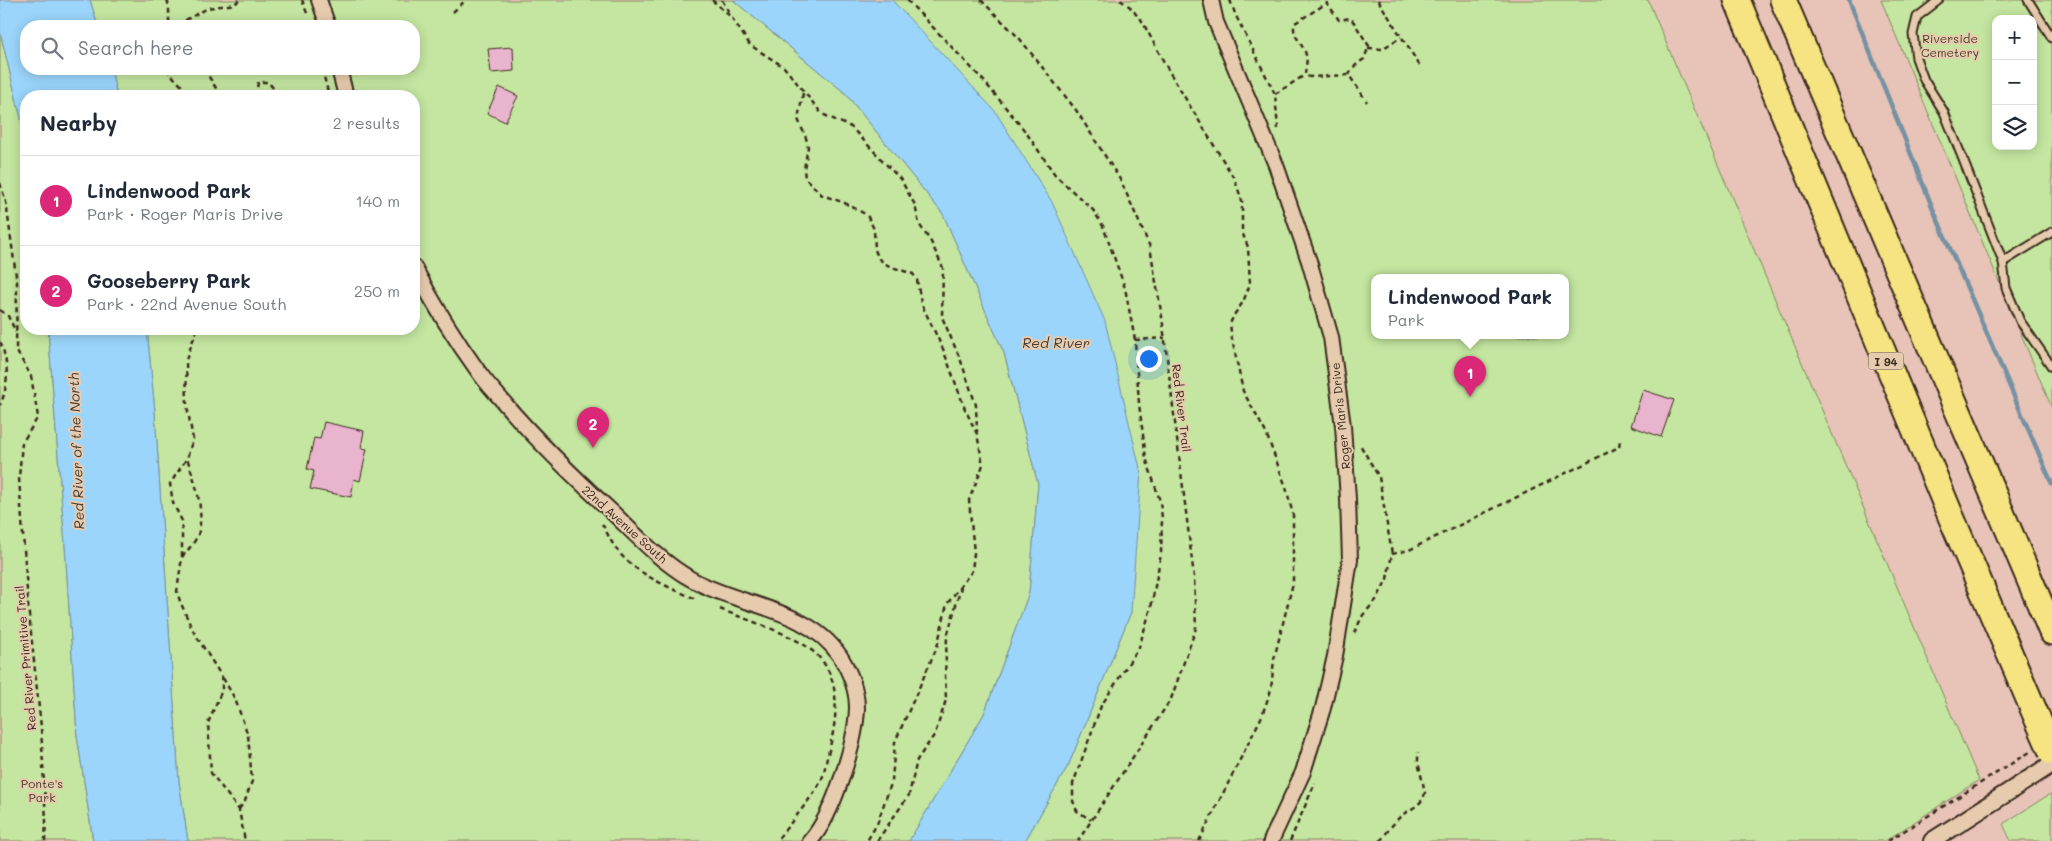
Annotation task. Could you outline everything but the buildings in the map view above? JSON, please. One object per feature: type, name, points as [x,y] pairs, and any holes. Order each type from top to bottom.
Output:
[{"type":"highway","name":"I 94","points":[[1737,0],[1948,510],[2038,720],[2044,750]]},
{"type":"highway","points":[[1783,0],[2052,632]]},
{"type":"street","points":[[319,0],[326,20]]},
{"type":"street","name":"Roger Maris Drive","points":[[1211,0],[1216,22],[1276,165],[1308,261],[1331,337],[1343,426],[1350,560],[1335,656],[1323,708],[1304,772],[1272,841]]},
{"type":"street","points":[[341,75],[344,90]]},
{"type":"street","name":"22nd Avenue South","points":[[420,279],[431,300],[479,372],[520,420],[580,483],[658,555],[690,579],[727,596],[791,618],[812,629],[819,633],[839,655],[853,681],[857,707],[854,738],[835,797],[810,841]]},
{"type":"street","points":[[1932,841],[2052,764]]},
{"type":"lane","points":[[1939,0],[1917,17],[1913,34],[1916,58],[1924,80],[1944,112],[2003,262],[2006,288],[2020,321],[2052,367]]},
{"type":"lane","points":[[2028,0],[2052,38]]},
{"type":"lane","points":[[2003,262],[2052,232]]},
{"type":"path","points":[[167,0],[169,20]]},
{"type":"path","points":[[186,20],[208,8],[235,4],[239,0]]},
{"type":"path","points":[[302,0],[308,17]]},
{"type":"path","points":[[453,12],[466,0]]},
{"type":"path","points":[[712,0],[732,18]]},
{"type":"path","points":[[722,0],[750,44],[784,67],[803,93],[822,114],[851,127],[900,180],[915,205],[919,224],[931,242],[943,268],[942,317],[961,361],[976,406],[977,434],[983,465],[969,500],[974,553],[972,571],[947,604],[937,647],[895,742],[892,781],[877,824],[867,841]]},
{"type":"path","points":[[907,0],[983,80],[1025,131],[1056,176],[1093,210],[1102,226],[1125,288],[1135,340],[1139,404],[1146,458],[1160,501],[1162,518],[1161,554],[1151,608],[1139,647],[1101,706],[1073,784],[1073,801],[1077,811],[1091,820]]},
{"type":"path","name":"Red River Trail","points":[[981,0],[1020,39],[1070,103],[1121,181],[1150,247],[1164,338],[1194,577],[1196,628],[1172,699],[1078,841]]},
{"type":"path","points":[[1120,0],[1129,6],[1142,21],[1170,73],[1235,180],[1242,201],[1242,232],[1248,247],[1250,284],[1243,302],[1230,324],[1232,339],[1243,391],[1266,434],[1286,487],[1293,515],[1293,583],[1274,659],[1271,690],[1261,718],[1199,841]]},
{"type":"path","points":[[1378,0],[1420,66]]},
{"type":"path","points":[[1305,75],[1307,56],[1293,26],[1327,3],[1339,20],[1350,18],[1354,21],[1369,46],[1364,58],[1352,68],[1349,75]]},
{"type":"path","points":[[1368,48],[1379,50],[1401,37]]},
{"type":"path","points":[[172,75],[185,90]]},
{"type":"path","points":[[208,75],[217,90]]},
{"type":"path","points":[[324,75],[327,90]]},
{"type":"path","points":[[1305,75],[1309,77],[1349,75]]},
{"type":"path","points":[[1275,94],[1305,75]]},
{"type":"path","points":[[1349,75],[1367,102]]},
{"type":"path","points":[[257,90],[258,82],[268,82],[275,90]]},
{"type":"path","points":[[803,93],[798,119],[808,147],[804,170],[805,178],[822,195],[845,203],[867,215],[874,229],[875,250],[879,258],[889,266],[913,274],[917,280],[921,303],[943,349],[965,409],[977,434]]},
{"type":"path","name":"Red River Primitive Trail","points":[[0,183],[6,202],[17,283],[16,350],[31,376],[38,417],[22,443],[19,478],[28,605],[41,727],[46,821],[45,841]]},
{"type":"path","points":[[0,310],[8,316],[17,333]]},
{"type":"path","points":[[195,335],[186,360],[187,406],[193,439],[187,458],[170,484],[173,503],[182,521],[182,557],[177,592],[192,630],[235,699],[248,735],[252,781],[245,801],[239,810]]},
{"type":"path","points":[[1135,340],[1164,338]]},
{"type":"path","points":[[0,342],[4,349],[7,373],[4,396],[0,405]]},
{"type":"path","points":[[1392,554],[1409,550],[1610,451],[1619,446],[1620,440]]},
{"type":"path","points":[[182,557],[197,536],[200,517],[196,486],[187,458]]},
{"type":"path","points":[[877,841],[909,795],[917,760],[935,734],[938,726],[946,700],[947,638],[961,585]]},
{"type":"path","points":[[222,677],[222,690],[208,723],[211,773],[239,810],[246,841]]},
{"type":"path","points":[[1888,841],[2044,750]]},
{"type":"path","points":[[1380,841],[1401,816],[1410,812],[1424,797],[1425,792],[1418,762],[1418,752]]},
{"type":"green space","points":[[90,0],[733,0],[845,93],[943,214],[1004,353],[1038,484],[1029,593],[984,714],[909,841],[188,841],[179,782],[155,412],[148,335],[420,335],[420,90],[116,90],[112,75],[420,75],[420,20],[96,20]]},
{"type":"green space","points":[[892,0],[1648,0],[1979,780],[1885,841],[1025,841],[1069,764],[1131,612]]},
{"type":"green space","name":"Riverside Cemetery","points":[[1881,0],[2052,0],[2052,408]]},
{"type":"green space","name":"Ponte's Park","points":[[0,32],[20,114],[20,335],[48,335],[65,545],[77,735],[93,841],[0,841]]},
{"type":"green space","points":[[2050,794],[2052,798],[2052,841],[2011,841],[2003,824]]},
{"type":"water","points":[[0,0],[90,0],[96,20],[20,20],[20,75],[112,75],[116,90],[20,90],[20,114],[0,32]]},
{"type":"water","name":"Red River","points":[[733,0],[892,0],[995,111],[1052,202],[1105,321],[1141,473],[1131,612],[1069,764],[1025,841],[909,841],[984,714],[1029,593],[1038,484],[1004,353],[943,214],[845,93]]},
{"type":"water","name":"Red River of the North","points":[[48,335],[148,335],[155,412],[179,782],[188,841],[93,841],[77,735],[65,545]]},
{"type":"waterway","points":[[1849,0],[1933,209],[2052,484]]},
{"type":"place","name":"Lindenwood Park","points":[[1470,397]]},
{"type":"place","name":"Gooseberry Park","points":[[593,448]]}]
